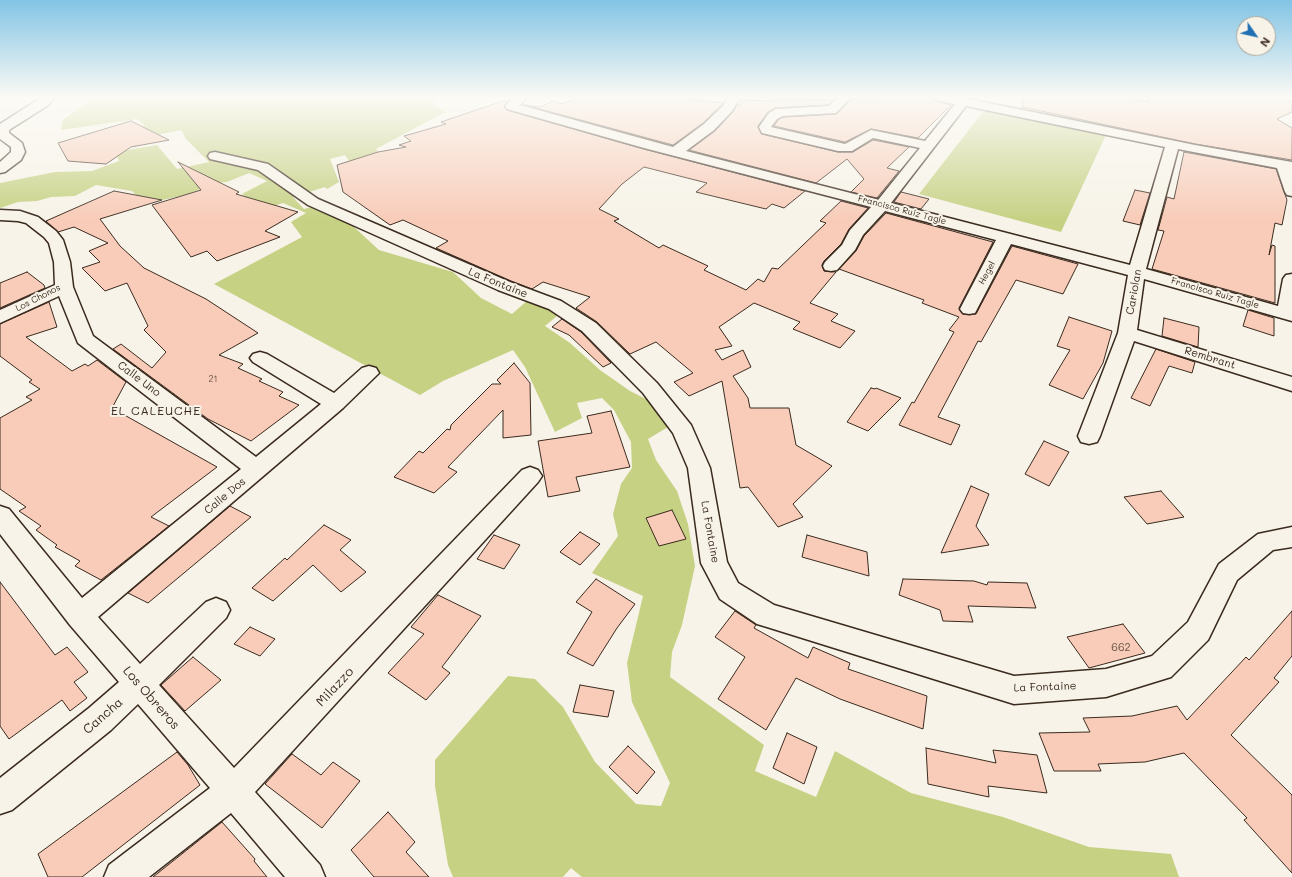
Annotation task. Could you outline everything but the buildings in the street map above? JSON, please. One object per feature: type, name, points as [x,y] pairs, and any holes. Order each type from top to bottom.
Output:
[{"type":"street","points":[[0,170],[16,157],[18,152],[16,146],[7,138]]},
{"type":"street","name":"Francisco Ruiz Tagle","points":[[634,138],[677,151],[1006,237],[1289,314]]},
{"type":"street","points":[[677,151],[694,138]]},
{"type":"street","points":[[800,138],[847,148],[865,138]]},
{"type":"street","points":[[890,138],[929,146]]},
{"type":"street","points":[[831,266],[849,247],[856,233],[882,205],[935,138]]},
{"type":"street","points":[[1138,138],[1288,165],[1292,192]]},
{"type":"street","name":"Cariolan","points":[[1089,436],[1127,333],[1137,272],[1172,145]]},
{"type":"street","name":"La Fontaine","points":[[215,156],[263,167],[313,202],[408,245],[504,286],[554,305],[589,327],[650,388],[684,430],[699,468],[714,563],[729,591],[768,615],[1014,690],[1106,684],[1161,667],[1198,631],[1228,572],[1267,541],[1292,537]]},
{"type":"street","name":"Los Chonos","points":[[0,215],[20,216],[32,220],[50,234],[57,243],[62,262],[64,287],[0,317]]},
{"type":"street","name":"Hegel","points":[[969,309],[1006,237]]},
{"type":"street","points":[[1289,314],[1292,280]]},
{"type":"street","name":"Calle Uno","points":[[64,287],[85,339],[257,469]]},
{"type":"street","name":"Rembrant","points":[[1127,333],[1292,384]]},
{"type":"street","points":[[260,358],[336,404]]},
{"type":"street","name":"Calle Dos","points":[[80,616],[336,404],[369,374]]},
{"type":"street","name":"Milazzo","points":[[121,877],[233,791],[278,749],[530,476]]},
{"type":"street","name":"Los Obreros","points":[[0,516],[80,616],[308,877]]},
{"type":"street","name":"Cancha","points":[[0,798],[70,744],[139,684],[216,610]]},
{"type":"green space","points":[[185,138],[397,138],[376,149],[383,159],[355,170],[345,155],[330,159],[339,182],[327,189],[325,187],[293,197],[304,209],[327,202],[379,250],[453,272],[481,298],[512,314],[528,300],[563,311],[545,326],[570,343],[600,370],[630,391],[648,400],[668,427],[648,439],[656,460],[677,491],[688,524],[695,566],[682,625],[672,652],[670,677],[764,745],[755,771],[816,797],[835,751],[911,793],[1003,817],[1089,847],[1171,854],[1179,877],[582,877],[571,868],[563,877],[453,877],[448,865],[435,786],[435,760],[508,676],[535,679],[563,707],[595,762],[636,804],[661,806],[670,783],[632,702],[627,663],[643,596],[592,573],[618,536],[613,514],[621,484],[632,468],[631,442],[614,410],[602,398],[577,403],[582,418],[555,432],[525,367],[513,350],[443,381],[420,395],[214,284],[302,237],[291,222],[306,213],[283,203],[271,207],[247,198],[242,194],[267,181],[249,173],[227,182],[215,183],[189,194],[145,204],[132,191],[96,185],[75,196],[51,197],[37,201],[18,202],[0,208],[0,183],[55,172],[92,171],[119,161],[115,152],[157,145],[177,169],[209,162]]},
{"type":"green space","points":[[963,138],[1105,138],[1061,232],[919,194]]},
{"type":"district","name":"EL CALEUCHE","points":[[156,411]]}]
